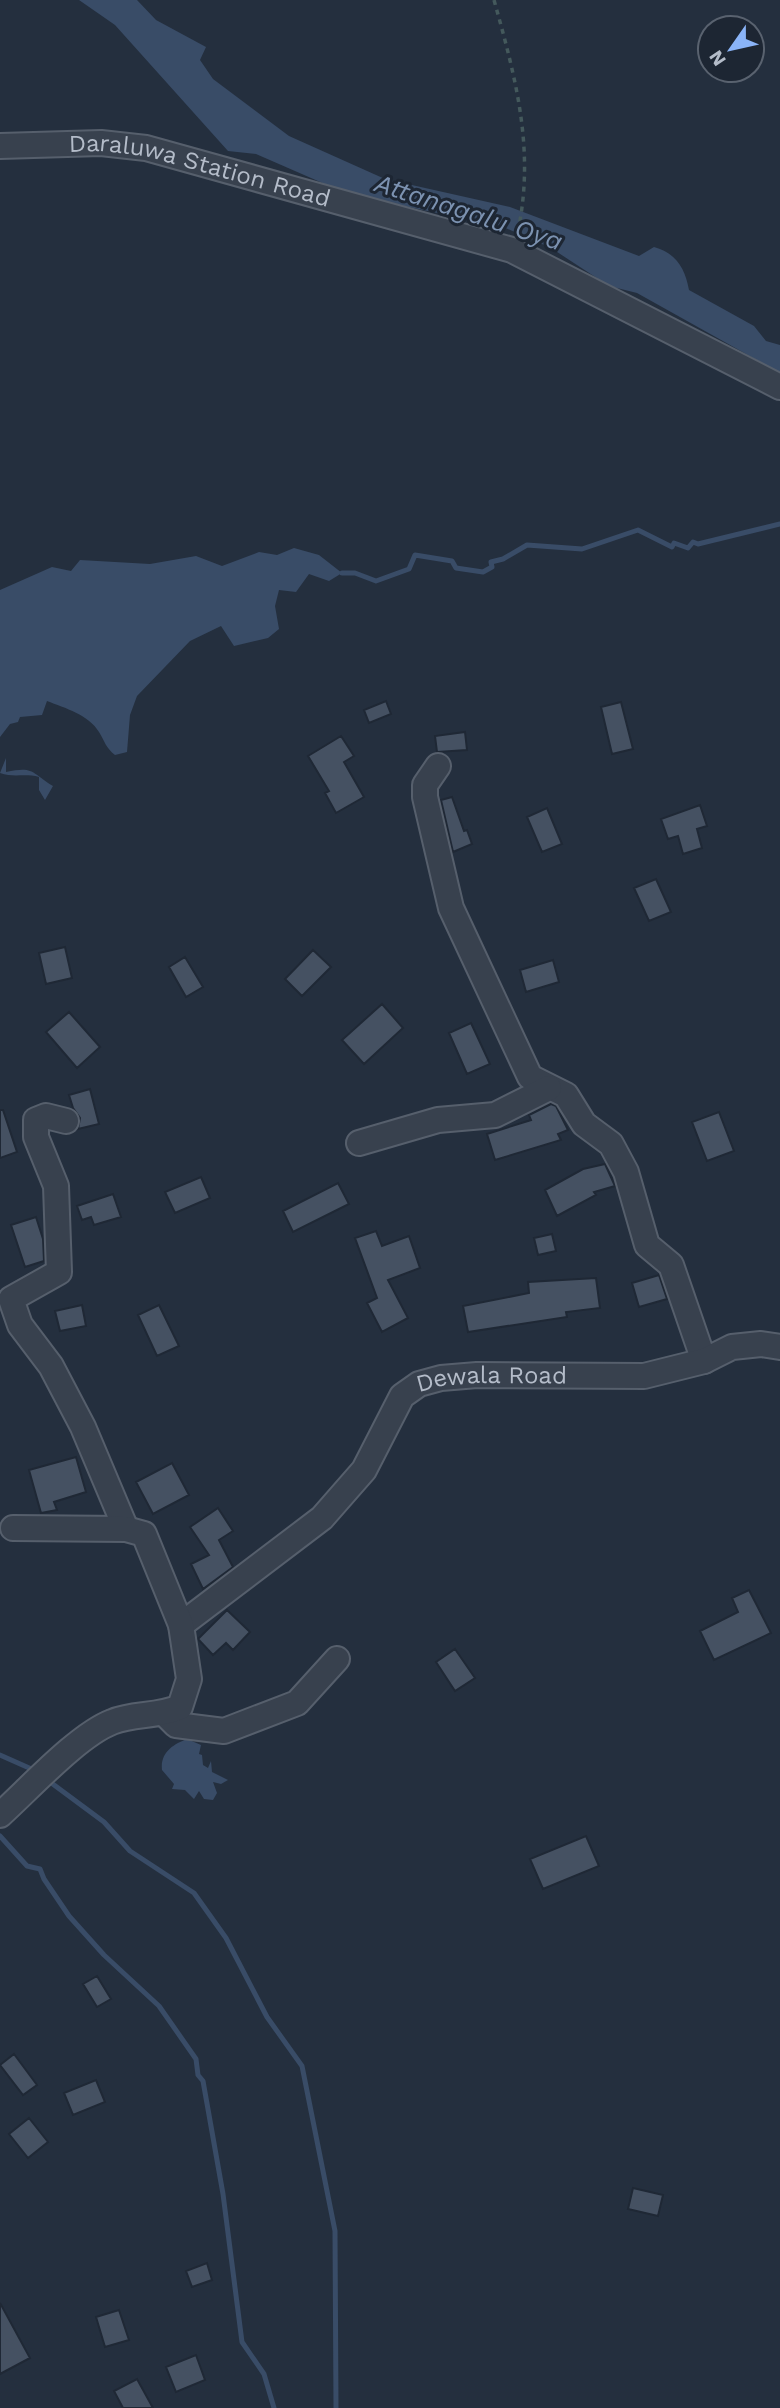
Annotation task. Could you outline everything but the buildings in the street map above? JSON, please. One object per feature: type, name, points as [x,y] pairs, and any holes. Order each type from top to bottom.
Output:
[{"type":"street","name":"Daraluwa Station Road","points":[[0,146],[101,143],[146,148],[512,250],[780,387]]},
{"type":"street","points":[[438,765],[425,785],[425,797],[451,908],[530,1077],[566,1095],[584,1124],[611,1144],[626,1172],[647,1245],[671,1265],[704,1361]]},
{"type":"street","points":[[359,1143],[438,1120],[495,1115],[549,1088]]},
{"type":"street","points":[[66,1121],[46,1116],[36,1120],[36,1137],[56,1186],[59,1272],[11,1299],[20,1325],[51,1366],[83,1427],[126,1529]]},
{"type":"street","name":"Dewala Road","points":[[181,1625],[322,1518],[369,1462],[402,1396],[419,1384],[441,1378],[477,1375],[644,1376],[704,1361],[732,1347],[780,1347]]},
{"type":"street","points":[[0,1815],[89,1736],[113,1721],[165,1714],[180,1707],[189,1679],[181,1625],[144,1534],[126,1529],[13,1528]]},
{"type":"street","points":[[165,1714],[176,1725],[225,1731],[297,1703],[337,1659]]},
{"type":"path","points":[[494,0],[519,87],[526,191],[517,236]]},
{"type":"water","name":"Attanagalu Oya","points":[[79,0],[137,0],[156,20],[206,47],[200,60],[213,79],[289,136],[385,179],[510,207],[639,256],[654,247],[668,253],[678,262],[689,290],[754,326],[766,341],[780,345],[780,373],[637,293],[609,286],[551,248],[501,226],[350,195],[256,154],[228,151],[115,25]]},
{"type":"water","points":[[294,548],[319,555],[342,573],[329,581],[309,574],[296,592],[279,590],[275,606],[279,629],[268,638],[234,646],[221,626],[190,641],[137,696],[130,715],[127,752],[115,755],[89,721],[47,701],[42,715],[20,717],[18,722],[10,724],[0,737],[0,590],[52,567],[71,571],[80,560],[150,564],[196,556],[222,566],[259,552],[277,555]]},
{"type":"water","points":[[6,758],[6,772],[28,770],[36,774],[53,786],[45,800],[39,790],[39,777],[0,773]]},
{"type":"water","points":[[187,1739],[201,1745],[199,1754],[202,1755],[203,1765],[208,1768],[211,1761],[212,1772],[228,1780],[221,1784],[213,1782],[217,1793],[213,1800],[204,1799],[199,1791],[194,1799],[185,1790],[172,1789],[174,1784],[162,1770],[166,1754],[173,1746]]},
{"type":"waterway","points":[[342,573],[355,573],[376,581],[409,569],[415,555],[452,561],[456,568],[483,572],[492,567],[491,562],[503,559],[527,545],[582,549],[638,530],[672,547],[674,543],[688,548],[693,542],[698,544],[780,524]]},
{"type":"waterway","points":[[0,1755],[36,1771]]},
{"type":"waterway","points":[[46,1779],[104,1822],[130,1851],[194,1893],[226,1938],[267,2017],[302,2066],[335,2231],[336,2408]]},
{"type":"waterway","points":[[0,1836],[27,1866],[40,1869],[69,1916],[104,1955],[159,2006],[196,2059],[198,2075],[203,2081],[223,2194],[242,2342],[264,2374],[274,2408]]}]
